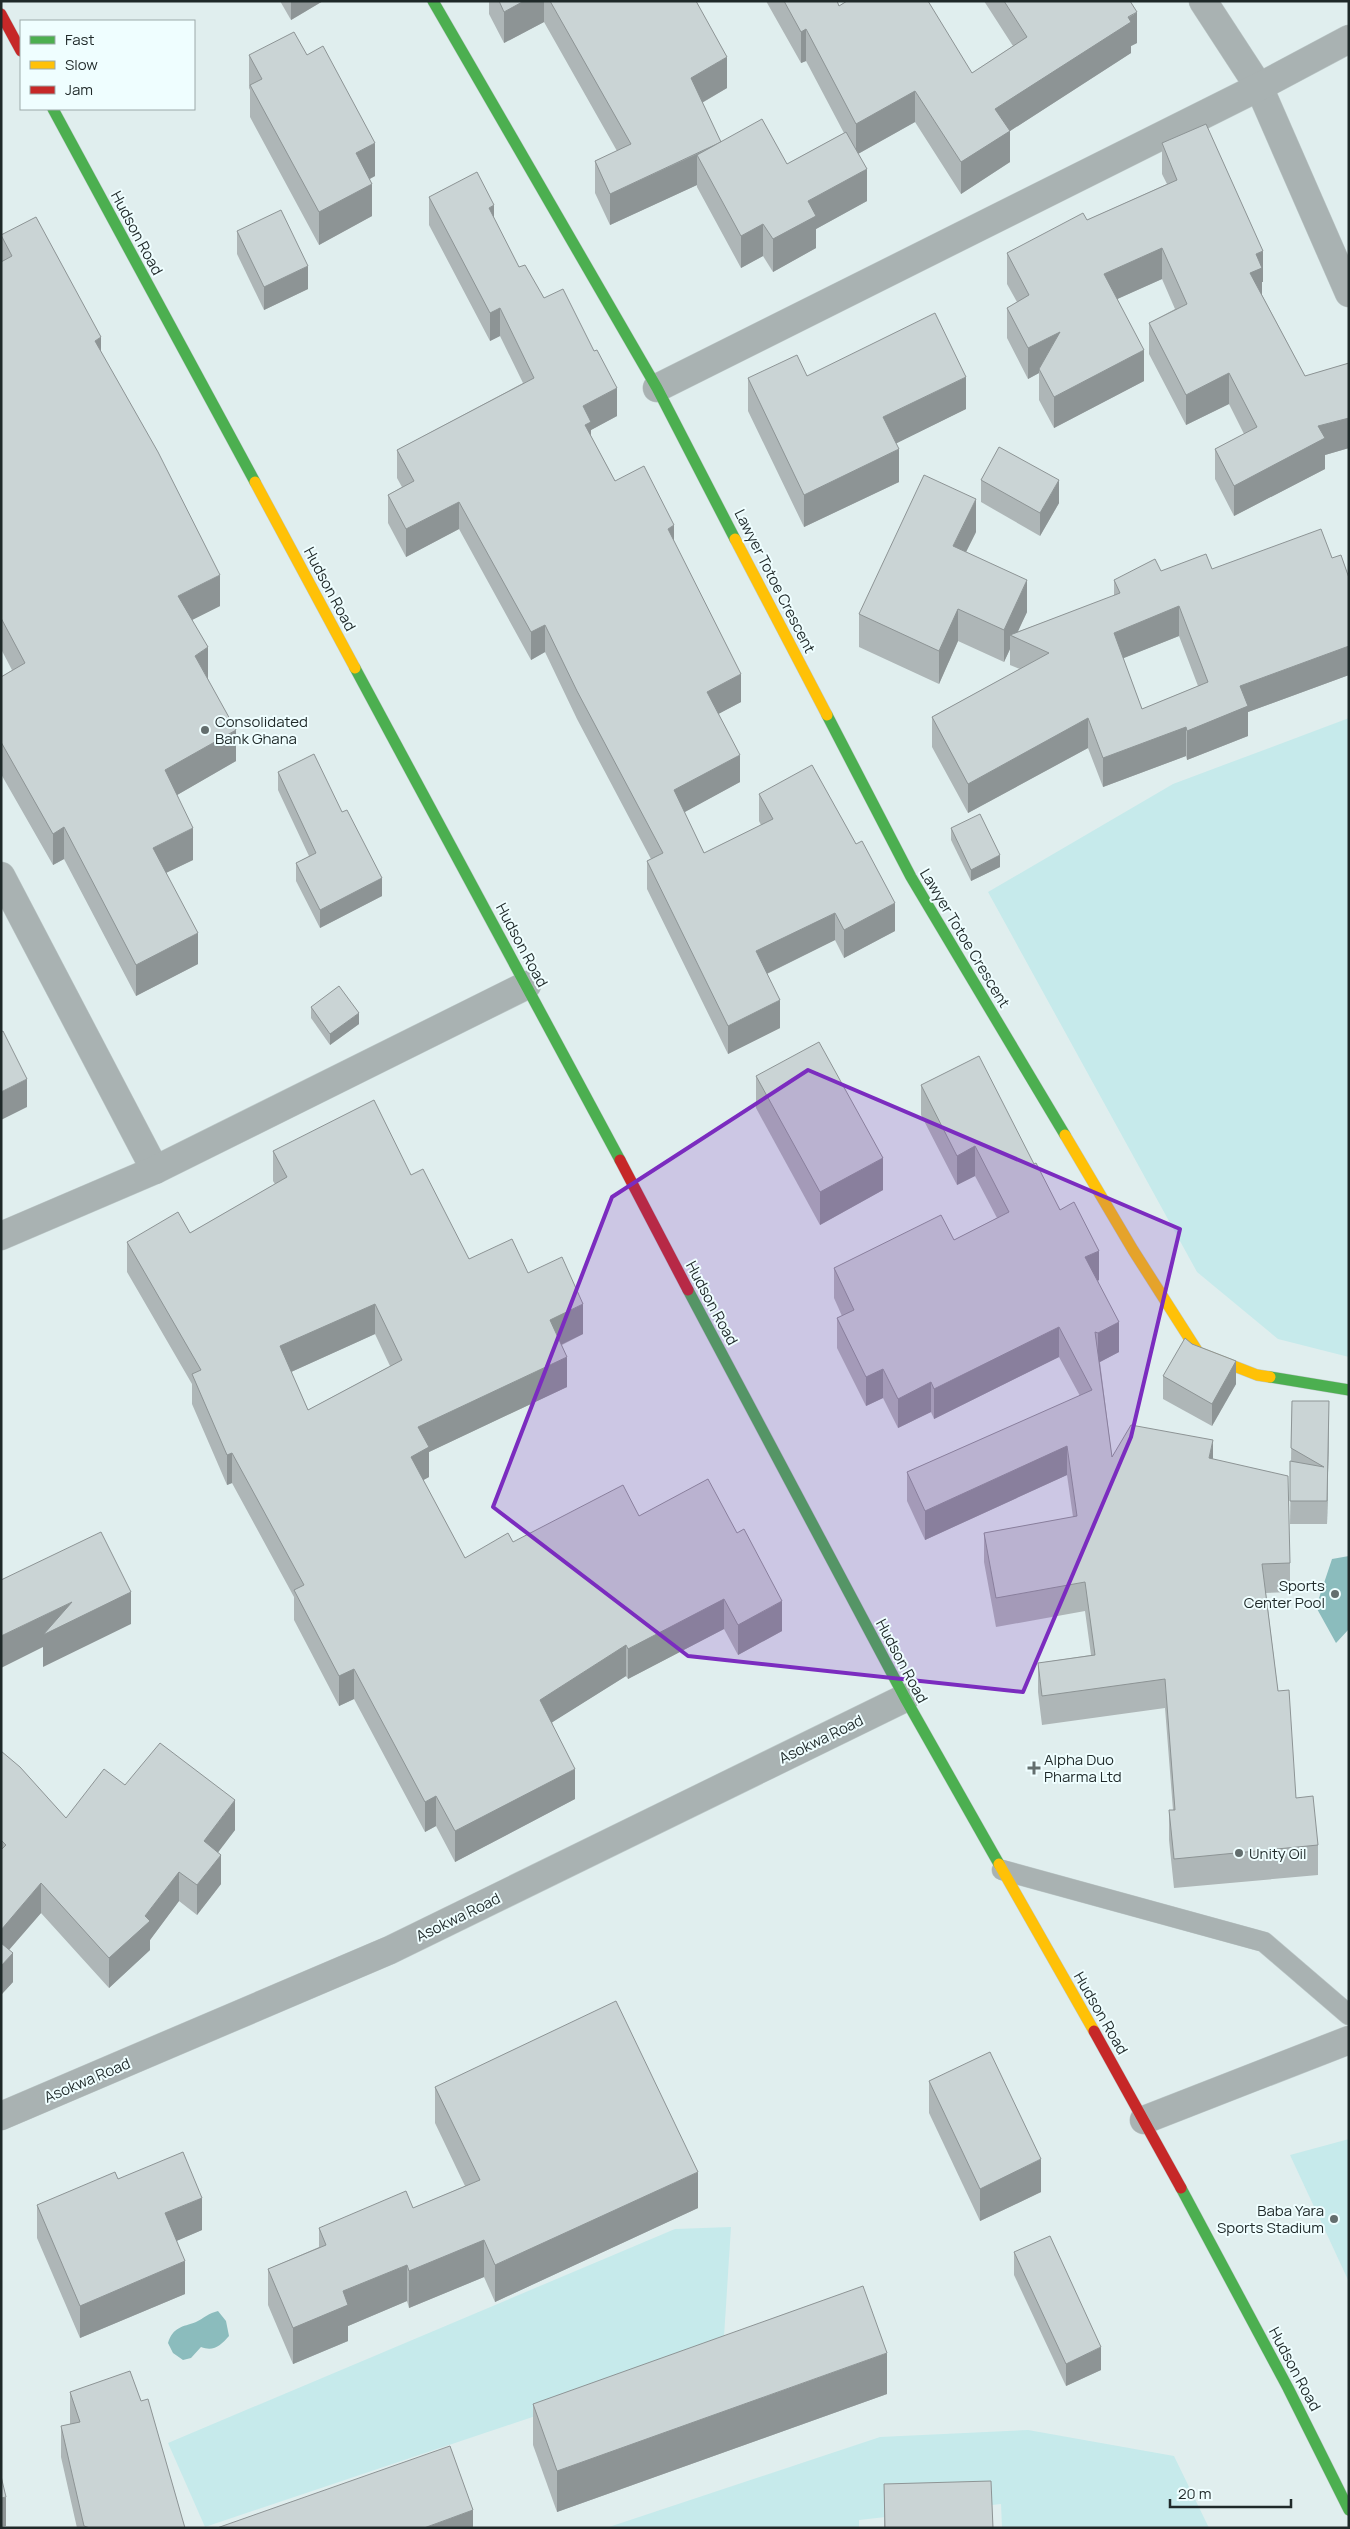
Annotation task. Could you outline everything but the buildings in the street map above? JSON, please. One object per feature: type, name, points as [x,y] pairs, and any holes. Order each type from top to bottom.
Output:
[{"type":"street","name":"Lawyer Totoe Crescent","points":[[433,1],[657,388],[911,877],[1128,1242],[1198,1352],[1257,1375],[1349,1390]]},
{"type":"street","points":[[1203,1],[1259,87],[1349,294]]},
{"type":"street","points":[[1,14],[20,49]]},
{"type":"street","points":[[657,388],[1259,87],[1349,39]]},
{"type":"street","name":"Hudson Road","points":[[54,110],[527,985],[905,1698],[1144,2120],[1288,2388],[1349,2510]]},
{"type":"street","points":[[1,876],[155,1170]]},
{"type":"street","points":[[1,1236],[155,1170],[527,985]]},
{"type":"street","name":"Asokwa Road","points":[[1,2116],[390,1950],[905,1698]]},
{"type":"street","points":[[1144,2120],[1349,2040]]},
{"type":"lane","points":[[1002,1870],[1264,1942],[1349,2016]]},
{"type":"highlighted area","points":[[808,1070],[1180,1229],[1131,1437],[1023,1692],[688,1656],[493,1507],[612,1197]]},
{"type":"shaded area","points":[[1349,718],[1349,1357],[1278,1339],[1197,1272],[988,892],[1173,784]]},
{"type":"shaded area","name":"Sports Center Pool","points":[[1349,1556],[1349,1629],[1336,1643],[1316,1607],[1332,1559]]},
{"type":"shaded area","name":"Baba Yara Sports Stadium","points":[[1349,2139],[1349,2282],[1290,2155]]},
{"type":"shaded area","points":[[731,2227],[723,2353],[205,2527],[168,2443],[675,2229]]},
{"type":"shaded area","points":[[218,2311],[226,2321],[229,2336],[223,2342],[217,2347],[210,2349],[201,2347],[191,2358],[183,2360],[173,2353],[168,2343],[175,2331]]},
{"type":"shaded area","points":[[1028,2430],[1174,2456],[1209,2528],[1002,2528],[1001,2504],[859,2520],[859,2528],[606,2528],[880,2437]]},
{"type":"traffic: fast","points":[[433,1],[657,388],[735,539]]},
{"type":"traffic: fast","points":[[54,110],[255,482]]},
{"type":"traffic: fast","points":[[355,668],[620,1160]]},
{"type":"traffic: fast","points":[[827,715],[911,877],[1065,1135]]},
{"type":"traffic: fast","points":[[688,1290],[905,1698],[999,1864]]},
{"type":"traffic: fast","points":[[1270,1377],[1349,1390]]},
{"type":"traffic: fast","points":[[1181,2188],[1288,2388],[1349,2510]]},
{"type":"traffic: slow","points":[[255,482],[355,668]]},
{"type":"traffic: slow","points":[[735,539],[827,715]]},
{"type":"traffic: slow","points":[[1065,1135],[1133,1250],[1198,1352],[1257,1375],[1270,1377]]},
{"type":"traffic: slow","points":[[999,1864],[1094,2031]]},
{"type":"traffic: jam","points":[[1,14],[20,49]]},
{"type":"traffic: jam","points":[[620,1160],[688,1290]]},
{"type":"traffic: jam","points":[[1094,2031],[1181,2188]]},
{"type":"place","name":"Consolidated Bank Ghana","points":[[205,730]]},
{"type":"place","name":"Sports Center Pool","points":[[1335,1594]]},
{"type":"place","name":"Alpha Duo Pharma Ltd","points":[[1034,1768]]},
{"type":"place","name":"Unity Oil","points":[[1239,1853]]},
{"type":"place","name":"Baba Yara Sports Stadium","points":[[1334,2219]]}]
